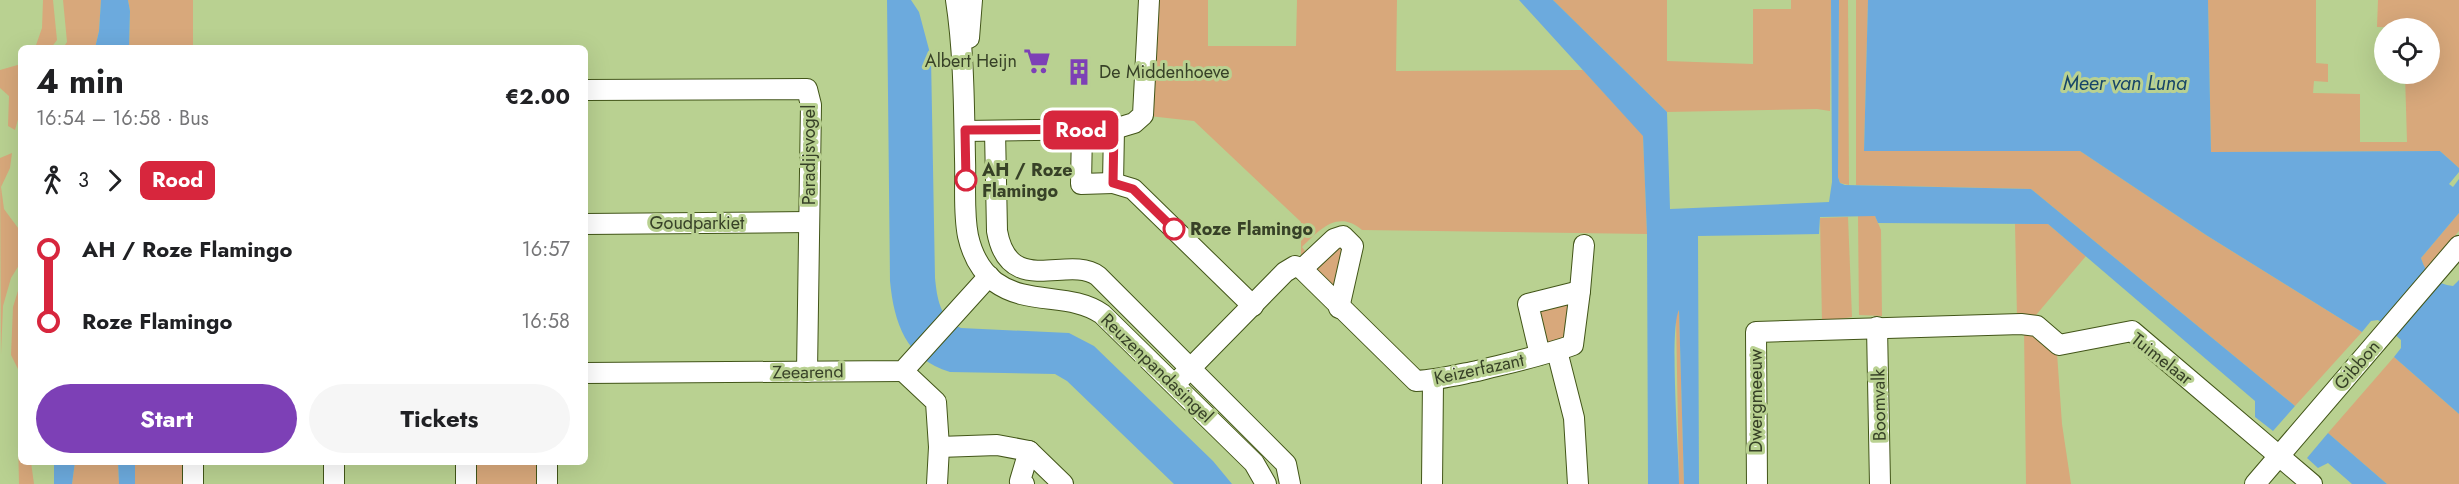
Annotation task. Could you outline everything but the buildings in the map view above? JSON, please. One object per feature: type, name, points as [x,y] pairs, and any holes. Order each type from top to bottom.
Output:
[{"type":"street","name":"Reuzenpandasingel","points":[[956,0],[964,106],[967,228],[974,255],[988,276],[1002,286],[1026,297],[1078,303],[1097,310],[1254,463],[1266,484]]},
{"type":"street","name":"Reuzenpandasingel","points":[[964,106],[972,0]]},
{"type":"street","points":[[965,130],[1114,129],[1134,123],[1143,115],[1149,0]]},
{"type":"street","name":"Paradijsvogel","points":[[588,90],[807,89],[812,105],[808,222],[807,372]]},
{"type":"street","points":[[1113,183],[1114,129]]},
{"type":"street","points":[[1082,130],[1081,184],[1113,183],[1133,189],[1253,306]]},
{"type":"street","name":"Reuzenpandasingel","points":[[995,131],[997,231],[1000,244],[1007,256],[1017,265],[1028,270],[1093,272],[1286,464],[1290,484]]},
{"type":"street","name":"Goudparkiet","points":[[588,224],[808,222]]},
{"type":"street","points":[[1175,384],[1290,267],[1296,266],[1302,269],[1338,236],[1343,236],[1353,246],[1339,308]]},
{"type":"street","points":[[1548,353],[1573,345],[1584,245]]},
{"type":"street","name":"Gibbon","points":[[2255,484],[2459,246]]},
{"type":"street","name":"Keizerfazant","points":[[1302,269],[1339,308],[1416,381],[1433,381],[1548,353]]},
{"type":"street","points":[[937,484],[939,447],[936,402],[908,364],[988,276]]},
{"type":"street","name":"Keizerfazant","points":[[1578,484],[1574,418],[1528,304],[1580,291]]},
{"type":"street","name":"Tuimelaar","points":[[1877,327],[2031,324],[2037,326],[2059,345],[2132,331],[2312,484]]},
{"type":"street","name":"Dwergmeeuw","points":[[1757,484],[1756,332],[1877,327]]},
{"type":"street","name":"Boomvalk","points":[[1877,327],[1880,484]]},
{"type":"street","name":"Zeearend","points":[[588,373],[807,372],[908,364]]},
{"type":"street","points":[[1432,484],[1433,381]]},
{"type":"street","points":[[939,447],[997,445],[1029,451],[1063,484]]},
{"type":"street","points":[[1024,484],[1020,480],[1029,451]]},
{"type":"street","points":[[193,465],[193,484]]},
{"type":"street","points":[[334,465],[334,484]]},
{"type":"street","points":[[466,465],[466,484]]},
{"type":"street","points":[[547,465],[547,484]]},
{"type":"shaded area","points":[[43,0],[53,0],[57,40],[53,45],[36,45],[42,28]]},
{"type":"shaded area","points":[[63,0],[101,0],[96,45],[65,45],[67,42]]},
{"type":"shaded area","points":[[128,0],[193,0],[193,45],[129,45]]},
{"type":"shaded area","points":[[1156,0],[1208,0],[1208,46],[1296,46],[1297,0],[1397,0],[1396,71],[1583,70],[1643,135],[1647,234],[1362,230],[1345,221],[1329,224],[1315,234],[1302,247],[1308,255],[1301,262],[1301,222],[1194,121],[1149,116]]},
{"type":"shaded area","points":[[1553,0],[1667,0],[1667,61],[1753,64],[1753,9],[1791,9],[1791,0],[1831,0],[1830,111],[1817,109],[1667,112]]},
{"type":"shaded area","points":[[1839,0],[1848,0],[1849,185],[1840,183],[1838,177]]},
{"type":"shaded area","points":[[1856,0],[1868,0],[1864,151],[2080,151],[2206,235],[2362,332],[2295,406],[2031,189],[1856,185]]},
{"type":"shaded area","points":[[2208,0],[2316,0],[2316,63],[2328,64],[2328,82],[2314,81],[2313,93],[2360,94],[2360,142],[2407,142],[2405,84],[2440,84],[2440,18],[2377,18],[2378,0],[2459,0],[2459,168],[2440,151],[2211,152]]},
{"type":"shaded area","points":[[18,65],[18,120],[15,130],[8,126],[9,96],[0,88],[0,70]]},
{"type":"shaded area","points":[[12,153],[10,168],[1,187],[4,209],[18,228],[18,267],[11,278],[3,306],[1,354],[0,158]]},
{"type":"shaded area","points":[[2459,213],[2459,231],[2425,271],[2421,258]]},
{"type":"shaded area","points":[[1858,216],[1875,216],[1881,230],[1882,316],[1859,315]]},
{"type":"shaded area","points":[[1848,217],[1852,317],[1822,322],[1820,218]]},
{"type":"shaded area","points":[[2015,224],[2048,224],[2086,256],[2036,315],[2017,316]]},
{"type":"shaded area","points":[[1342,242],[1336,292],[1313,269]]},
{"type":"shaded area","points":[[18,291],[18,369],[11,355],[13,307]]},
{"type":"shaded area","points":[[1573,303],[1569,338],[1542,345],[1536,316],[1540,310]]},
{"type":"shaded area","points":[[1679,309],[1684,484],[1679,484],[1676,317]]},
{"type":"shaded area","points":[[2024,330],[2033,333],[2057,353],[2062,424],[2071,484],[2026,484]]},
{"type":"shaded area","points":[[2394,357],[2459,414],[2459,484],[2387,484],[2328,433]]},
{"type":"shaded area","points":[[19,465],[31,465],[34,484],[19,484]]},
{"type":"shaded area","points":[[75,465],[118,465],[119,484],[72,484]]},
{"type":"shaded area","points":[[135,465],[187,465],[187,484],[135,484]]},
{"type":"shaded area","points":[[472,465],[540,465],[540,484],[472,484]]},
{"type":"water","points":[[101,0],[128,0],[129,45],[96,45]]},
{"type":"water","points":[[887,0],[911,0],[919,12],[931,57],[935,278],[941,308],[948,320],[961,328],[1069,333],[1094,346],[1213,461],[1232,484],[1174,484],[1067,381],[1055,374],[950,372],[935,366],[913,349],[899,325],[890,281]]},
{"type":"water","points":[[1519,0],[1553,0],[1667,112],[1670,209],[1829,202],[1832,182],[1831,0],[1839,0],[1838,177],[1840,183],[1845,185],[2031,189],[2295,406],[2273,431],[2255,417],[2255,401],[2048,224],[1878,223],[1875,216],[1820,217],[1819,234],[1698,236],[1699,484],[1684,484],[1679,310],[1676,322],[1675,365],[1679,484],[1648,484],[1647,234],[1643,136]]},
{"type":"water","name":"Meer van Luna","points":[[1868,0],[2208,0],[2211,152],[2440,151],[2459,168],[2459,172],[2449,184],[2453,187],[2459,179],[2459,213],[2421,258],[2429,274],[2437,281],[2453,286],[2459,280],[2459,414],[2394,357],[2401,348],[2401,340],[2378,320],[2371,321],[2362,332],[2206,235],[2080,151],[1864,151]]},
{"type":"water","points":[[2328,433],[2387,484],[2352,484],[2328,463],[2318,468],[2307,458]]},
{"type":"water","points":[[54,465],[75,465],[72,484],[54,484]]},
{"type":"water","points":[[118,465],[135,465],[135,484],[119,484]]},
{"type":"bus line","name":"Rood","points":[[966,180],[965,130],[1114,129],[1113,183],[1133,189],[1174,229]]},
{"type":"place","name":"Albert Heijn","points":[[1037,61]]},
{"type":"place","name":"De Middenhoeve","points":[[1079,72]]},
{"type":"place","name":"AH / Roze Flamingo","points":[[966,180]]},
{"type":"place","name":"Roze Flamingo","points":[[1174,229]]}]
